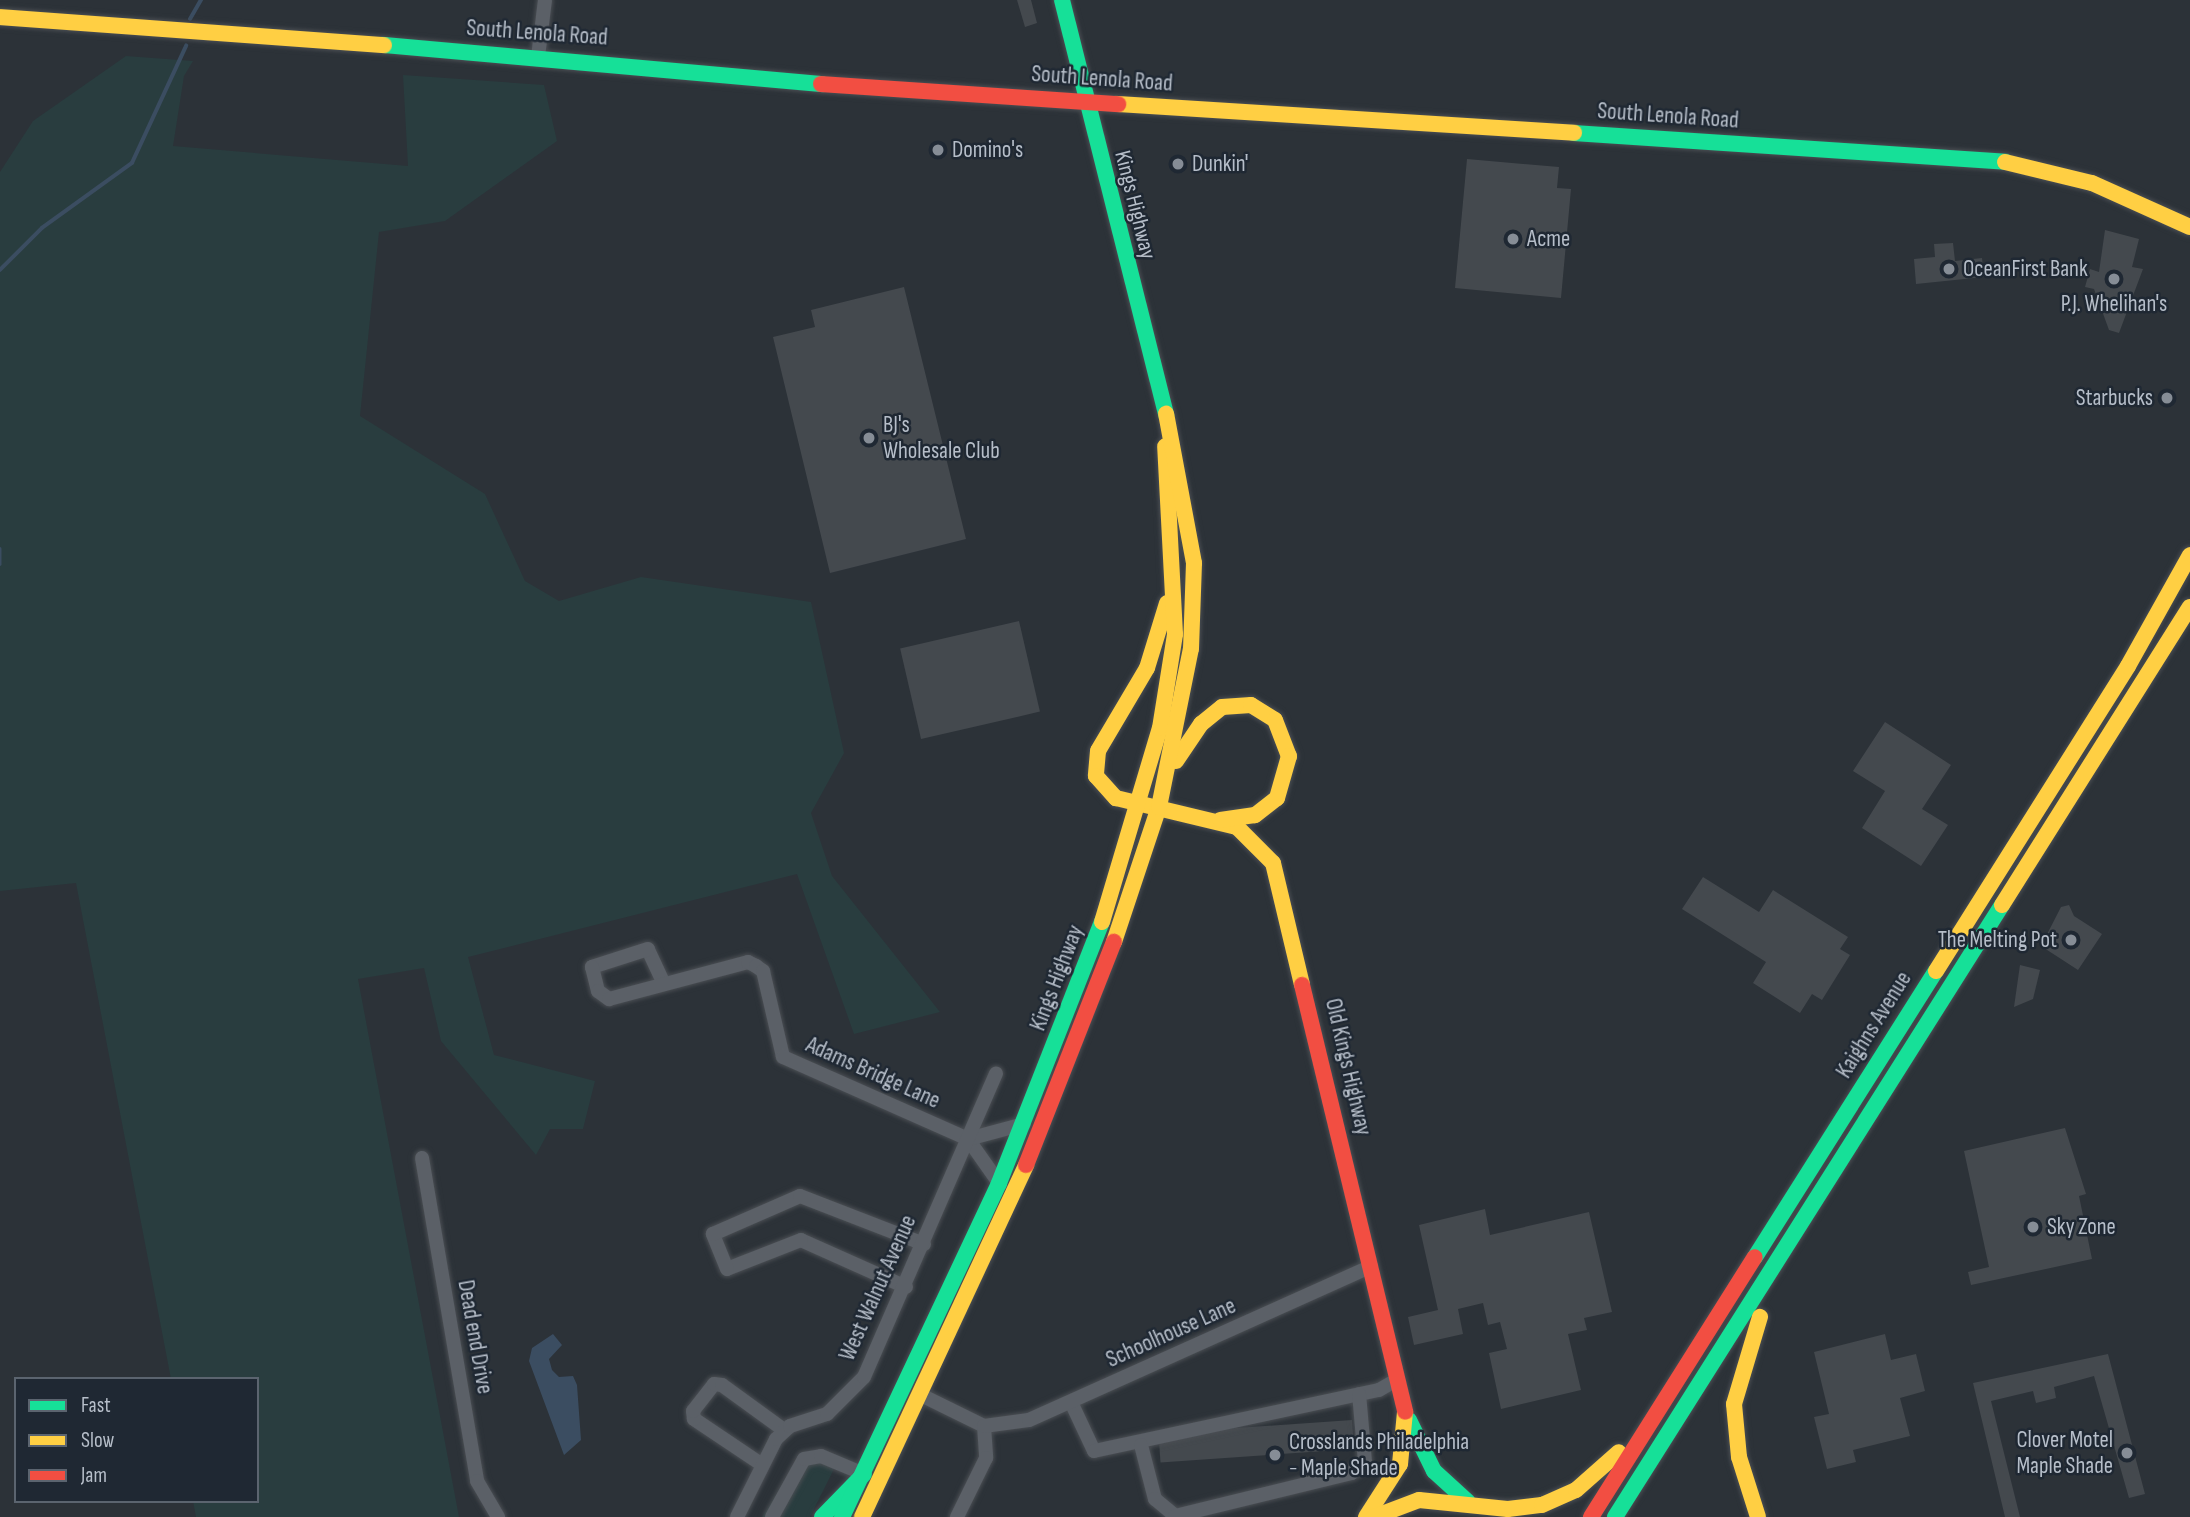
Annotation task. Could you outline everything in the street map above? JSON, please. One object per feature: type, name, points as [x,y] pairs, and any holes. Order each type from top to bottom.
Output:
[{"type":"main road","name":"Kings Highway","points":[[1062,0],[1164,420],[1186,499],[1195,616],[1167,777]]},
{"type":"main road","name":"South Lenola Road","points":[[0,17],[538,57],[849,87],[1998,160],[2092,183],[2190,227]]},
{"type":"main road","name":"Kings Highway","points":[[842,1517],[999,1183],[1024,1124],[1104,920],[1140,804],[1167,694],[1176,572],[1164,420]]},
{"type":"main road","name":"Kaighns Avenue","points":[[1591,1517],[2128,666],[2190,555]]},
{"type":"main road","name":"Old Kings Highway","points":[[1176,572],[1147,668],[1095,759],[1104,790],[1140,804],[1216,820],[1253,838],[1277,872],[1405,1412]]},
{"type":"main road","name":"Kaighns Avenue","points":[[1615,1517],[1767,1284],[2190,607]]},
{"type":"main road","points":[[1159,807],[1167,777],[1215,710],[1241,704],[1269,714],[1287,746],[1282,789],[1263,811],[1216,820]]},
{"type":"main road","name":"Kings Highway","points":[[862,1517],[923,1396],[1059,1088],[1159,807]]},
{"type":"main road","points":[[1758,1517],[1740,1457],[1734,1404],[1767,1284]]},
{"type":"main road","points":[[1374,1517],[1419,1500],[1468,1502],[1520,1509],[1565,1497],[1608,1465],[1673,1390]]},
{"type":"main road","points":[[1405,1412],[1434,1471],[1468,1502]]},
{"type":"main road","points":[[1366,1517],[1403,1456],[1405,1412]]},
{"type":"main road","points":[[822,1517],[864,1474]]},
{"type":"main road","points":[[1405,1517],[1449,1517]]},
{"type":"street","points":[[538,57],[545,0]]},
{"type":"street","name":"Adams Bridge Lane","points":[[664,984],[648,949],[592,967],[598,991],[609,999],[748,962],[763,971],[783,1057],[968,1139]]},
{"type":"street","name":"West Walnut Avenue","points":[[784,1430],[827,1414],[848,1397],[906,1287],[996,1074]]},
{"type":"street","points":[[999,1183],[968,1139],[1024,1124]]},
{"type":"street","name":"Dead end Drive","points":[[422,1158],[477,1481],[498,1517]]},
{"type":"street","points":[[906,1287],[801,1240],[727,1269],[713,1234],[800,1196],[924,1244]]},
{"type":"street","name":"Schoolhouse Lane","points":[[984,1426],[1007,1427],[1071,1402],[1371,1266]]},
{"type":"street","points":[[1071,1402],[1094,1451],[1141,1445],[1359,1394],[1398,1379]]},
{"type":"street","points":[[737,1517],[761,1464],[784,1430],[722,1385],[714,1384],[694,1411],[695,1419],[761,1464]]},
{"type":"street","points":[[1141,1445],[1155,1499],[1175,1516],[1352,1473],[1365,1462],[1359,1394]]},
{"type":"street","points":[[923,1396],[984,1426],[986,1458],[957,1517]]},
{"type":"street","points":[[772,1517],[804,1460],[821,1455],[864,1474]]},
{"type":"green space","points":[[126,56],[193,61],[184,76],[173,146],[408,166],[403,75],[544,85],[557,141],[445,221],[379,232],[360,416],[485,494],[525,581],[559,601],[641,577],[811,602],[844,753],[811,813],[832,876],[940,1012],[854,1034],[797,874],[468,957],[494,1055],[595,1081],[583,1129],[550,1129],[536,1155],[441,1041],[424,968],[358,979],[459,1517],[196,1517],[193,1503],[259,1503],[259,1377],[171,1377],[76,883],[0,891],[0,172],[33,121]]},
{"type":"green space","points":[[823,1456],[837,1463],[810,1517],[762,1517],[794,1465]]},
{"type":"water","points":[[553,1334],[562,1345],[549,1359],[552,1370],[559,1377],[573,1376],[577,1385],[581,1440],[564,1455],[529,1361],[532,1348]]},
{"type":"building","points":[[1017,0],[1031,0],[1037,23],[1025,27]]},
{"type":"building","name":"Acme","points":[[1467,159],[1559,167],[1557,188],[1571,189],[1561,298],[1455,288]]},
{"type":"building","name":"P.J. Whelihan's","points":[[2105,230],[2139,239],[2132,267],[2143,269],[2119,333],[2109,330],[2094,289],[2085,287],[2090,269],[2099,272]]},
{"type":"building","name":"OceanFirst Bank","points":[[1953,243],[1955,261],[1982,258],[1984,277],[1916,284],[1914,259],[1935,257],[1934,244]]},
{"type":"building","name":"BJ's Wholesale Club","points":[[904,287],[966,539],[830,573],[773,337],[815,327],[811,310]]},
{"type":"building","points":[[1019,621],[1040,712],[921,739],[900,648]]},
{"type":"building","points":[[1885,722],[1951,765],[1922,809],[1948,825],[1921,866],[1862,828],[1885,791],[1853,771]]},
{"type":"building","points":[[1703,877],[1759,912],[1773,890],[1848,937],[1840,949],[1850,955],[1822,1000],[1812,994],[1800,1013],[1753,983],[1766,962],[1682,909]]},
{"type":"building","name":"The Melting Pot","points":[[2069,905],[2074,916],[2102,934],[2078,970],[2041,946],[2061,907]]},
{"type":"building","points":[[2020,965],[2040,970],[2033,999],[2014,1007]]},
{"type":"building","name":"Sky Zone","points":[[2065,1128],[2086,1194],[2079,1196],[2092,1259],[1971,1285],[1968,1272],[1989,1267],[1964,1151]]},
{"type":"building","points":[[1485,1209],[1490,1235],[1589,1212],[1612,1312],[1584,1318],[1587,1330],[1568,1334],[1581,1390],[1501,1409],[1489,1353],[1507,1349],[1500,1322],[1488,1325],[1483,1303],[1458,1309],[1463,1334],[1414,1345],[1408,1317],[1438,1310],[1419,1225]]},
{"type":"building","points":[[1885,1334],[1891,1360],[1916,1354],[1925,1391],[1900,1398],[1910,1436],[1853,1450],[1856,1462],[1827,1469],[1814,1417],[1829,1414],[1814,1352]]},
{"type":"building","name":"Clover Motel Maple Shade","points":[[2108,1354],[2145,1494],[2129,1498],[2094,1376],[2054,1387],[2056,1398],[2036,1403],[2033,1391],[1991,1401],[2020,1517],[2005,1517],[1973,1383]]},
{"type":"building","points":[[1352,1420],[1354,1449],[1160,1462],[1158,1434]]},
{"type":"waterway","points":[[190,19],[201,0]]},
{"type":"waterway","points":[[0,270],[42,228],[132,163],[186,46]]},
{"type":"waterway","points":[[0,549],[0,564]]},
{"type":"traffic: fast","points":[[1062,0],[1166,414]]},
{"type":"traffic: fast","points":[[384,45],[821,84]]},
{"type":"traffic: fast","points":[[1574,133],[2005,162]]},
{"type":"traffic: fast","points":[[1615,1517],[2002,905]]},
{"type":"traffic: fast","points":[[842,1517],[999,1183],[1102,922]]},
{"type":"traffic: fast","points":[[1755,1257],[1936,971]]},
{"type":"traffic: fast","points":[[1409,1420],[1434,1471],[1468,1502]]},
{"type":"traffic: fast","points":[[822,1517],[864,1474]]},
{"type":"traffic: slow","points":[[0,17],[384,45]]},
{"type":"traffic: slow","points":[[1118,104],[1574,133]]},
{"type":"traffic: slow","points":[[2005,162],[2092,183],[2190,227]]},
{"type":"traffic: slow","points":[[1114,942],[1159,807],[1191,649],[1194,563],[1166,414]]},
{"type":"traffic: slow","points":[[1102,922],[1160,728],[1175,634],[1165,446]]},
{"type":"traffic: slow","points":[[1936,971],[2128,666],[2190,555]]},
{"type":"traffic: slow","points":[[1167,603],[1147,668],[1098,751],[1096,776],[1116,798],[1237,827],[1273,863],[1302,985]]},
{"type":"traffic: slow","points":[[2002,905],[2190,607]]},
{"type":"traffic: slow","points":[[1176,761],[1201,724],[1222,707],[1251,705],[1275,720],[1289,756],[1277,798],[1255,815],[1220,820]]},
{"type":"traffic: slow","points":[[862,1517],[1026,1165]]},
{"type":"traffic: slow","points":[[1758,1517],[1739,1457],[1734,1404],[1760,1317]]},
{"type":"traffic: slow","points":[[1366,1517],[1400,1464],[1405,1412]]},
{"type":"traffic: slow","points":[[1374,1517],[1419,1500],[1508,1509],[1542,1505],[1576,1490],[1619,1452]]},
{"type":"traffic: jam","points":[[821,84],[1118,104]]},
{"type":"traffic: jam","points":[[1026,1165],[1114,942]]},
{"type":"traffic: jam","points":[[1302,985],[1405,1412]]},
{"type":"traffic: jam","points":[[1591,1517],[1755,1257]]},
{"type":"place","name":"Domino's","points":[[938,150]]},
{"type":"place","name":"Dunkin'","points":[[1178,164]]},
{"type":"place","name":"Acme","points":[[1513,239]]},
{"type":"place","name":"OceanFirst Bank","points":[[1949,269]]},
{"type":"place","name":"P.J. Whelihan's","points":[[2114,279]]},
{"type":"place","name":"Starbucks","points":[[2167,398]]},
{"type":"place","name":"BJ's Wholesale Club","points":[[869,438]]},
{"type":"place","name":"The Melting Pot","points":[[2071,940]]},
{"type":"place","name":"Sky Zone","points":[[2033,1227]]},
{"type":"place","name":"Clover Motel Maple Shade","points":[[2127,1453]]},
{"type":"place","name":"Crosslands Philadelphia - Maple Shade","points":[[1275,1455]]}]
